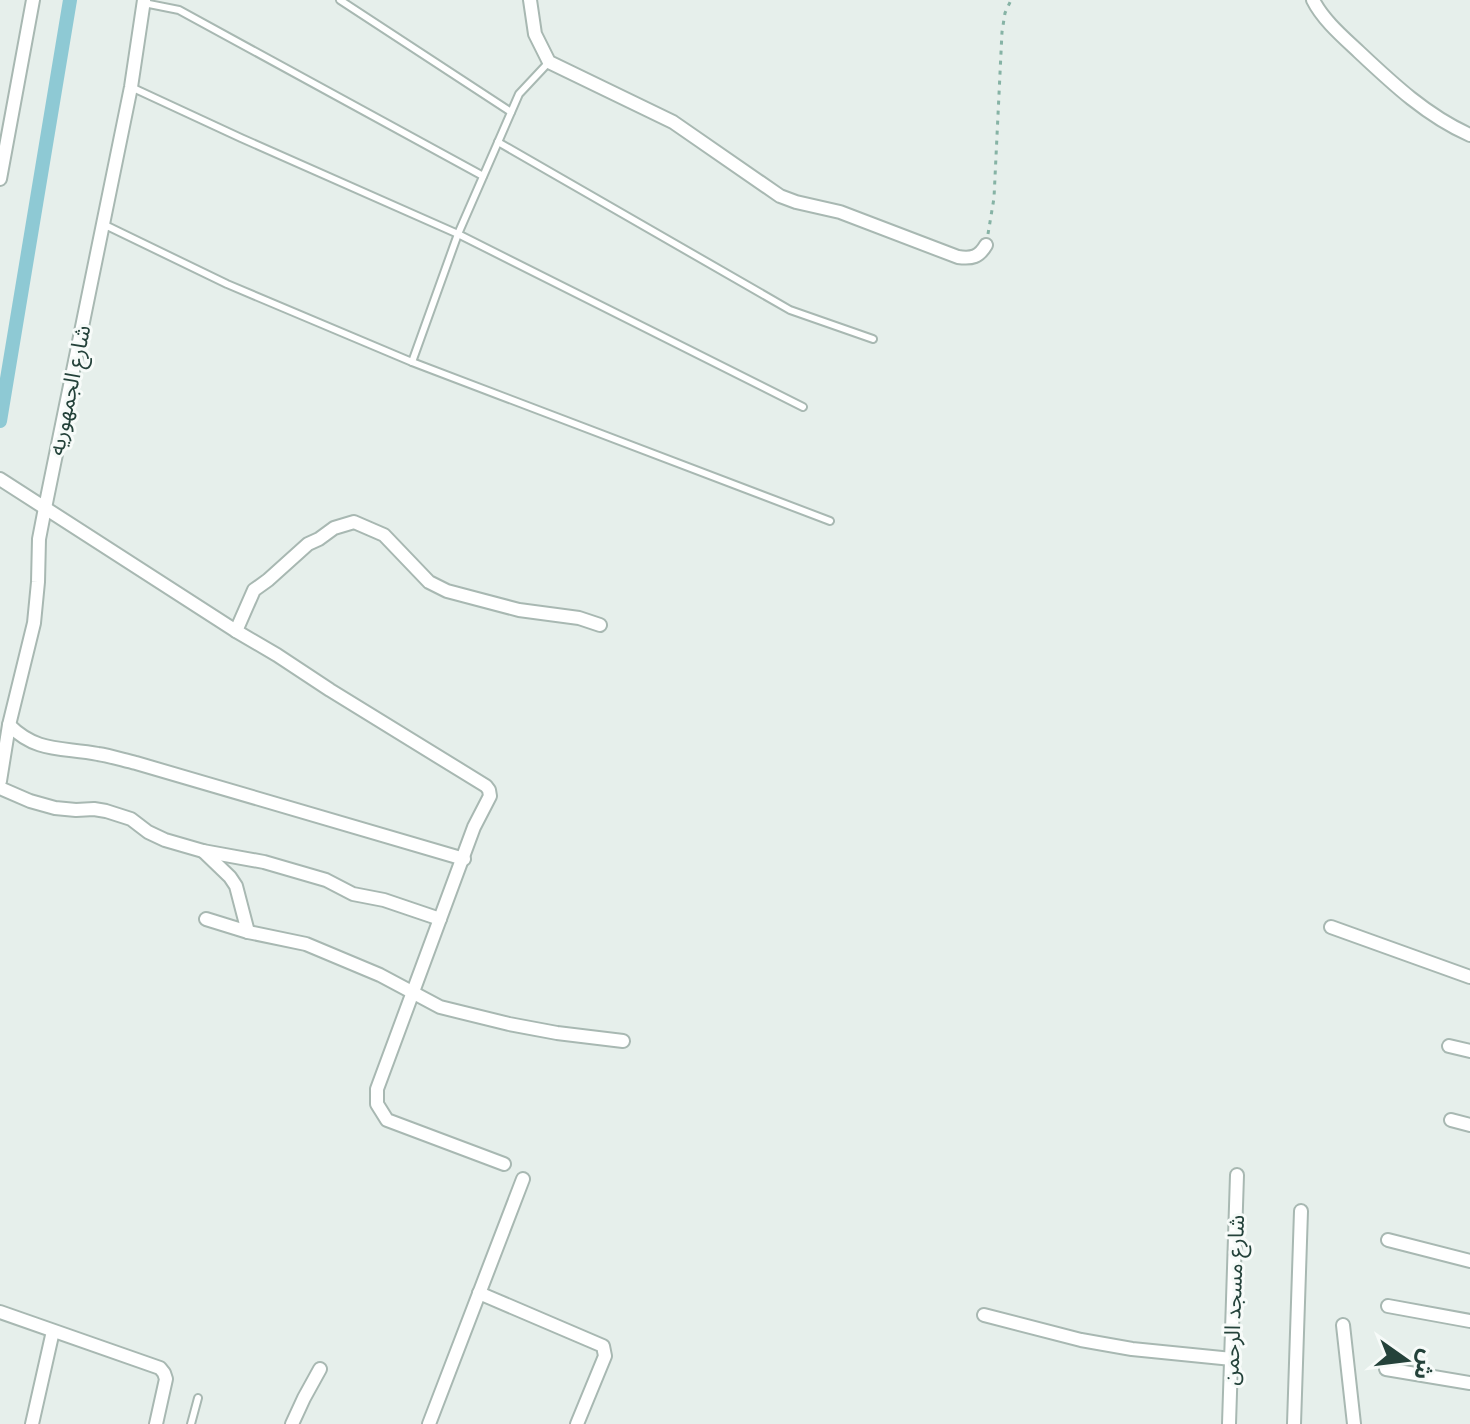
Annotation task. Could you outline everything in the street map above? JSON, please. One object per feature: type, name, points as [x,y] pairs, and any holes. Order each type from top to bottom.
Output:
[{"type":"street","points":[[0,179],[33,0]]},
{"type":"street","points":[[530,0],[535,34],[549,62],[673,122],[780,196],[840,212],[958,257],[970,259],[981,254],[986,245]]},
{"type":"street","points":[[1313,0],[1340,34],[1401,91],[1446,124],[1470,135]]},
{"type":"street","name":"شارع الجمهوريه","points":[[0,781],[9,725],[34,623],[39,539],[131,87],[144,1]]},
{"type":"street","points":[[0,479],[489,790],[490,796],[474,827],[377,1089],[377,1104],[387,1120],[504,1164]]},
{"type":"street","points":[[236,631],[254,590],[308,544],[334,528],[354,522],[384,535],[429,582],[447,591],[519,610],[579,618],[600,625]]},
{"type":"street","points":[[9,725],[30,743],[150,766],[464,859]]},
{"type":"street","points":[[0,788],[46,806],[106,811],[131,819],[165,840],[203,851],[264,862],[326,880],[353,894],[384,900],[440,919]]},
{"type":"street","points":[[203,851],[236,886],[248,932]]},
{"type":"street","points":[[206,919],[248,932],[306,944],[380,975],[440,1007],[557,1033],[623,1041]]},
{"type":"street","points":[[1331,927],[1470,977]]},
{"type":"street","points":[[1449,1046],[1470,1051]]},
{"type":"street","points":[[1451,1120],[1470,1125]]},
{"type":"street","name":"شارع مسجد الرحمن","points":[[1229,1424],[1237,1175]]},
{"type":"street","points":[[429,1424],[523,1179]]},
{"type":"street","points":[[1294,1424],[1301,1211]]},
{"type":"street","points":[[1388,1240],[1470,1261]]},
{"type":"street","points":[[479,1293],[603,1346],[605,1356],[577,1424]]},
{"type":"street","points":[[1388,1306],[1470,1321]]},
{"type":"street","points":[[0,1312],[160,1368],[166,1379],[156,1424]]},
{"type":"street","points":[[984,1315],[1081,1340],[1132,1349],[1232,1359]]},
{"type":"street","points":[[1343,1325],[1354,1424]]},
{"type":"street","points":[[32,1424],[53,1331]]},
{"type":"street","points":[[292,1424],[320,1369]]},
{"type":"street","points":[[1386,1369],[1470,1383]]},
{"type":"lane","points":[[340,0],[511,112]]},
{"type":"lane","points":[[144,1],[179,10],[483,176]]},
{"type":"lane","points":[[412,362],[458,234],[519,94],[549,62]]},
{"type":"lane","points":[[131,87],[458,234],[803,407]]},
{"type":"lane","points":[[498,142],[790,310],[873,339]]},
{"type":"lane","points":[[103,224],[227,284],[412,362],[830,521]]},
{"type":"lane","points":[[191,1424],[198,1398]]},
{"type":"path","points":[[986,245],[994,198],[1002,32],[1011,0]]},
{"type":"waterway","points":[[0,421],[70,0]]}]
